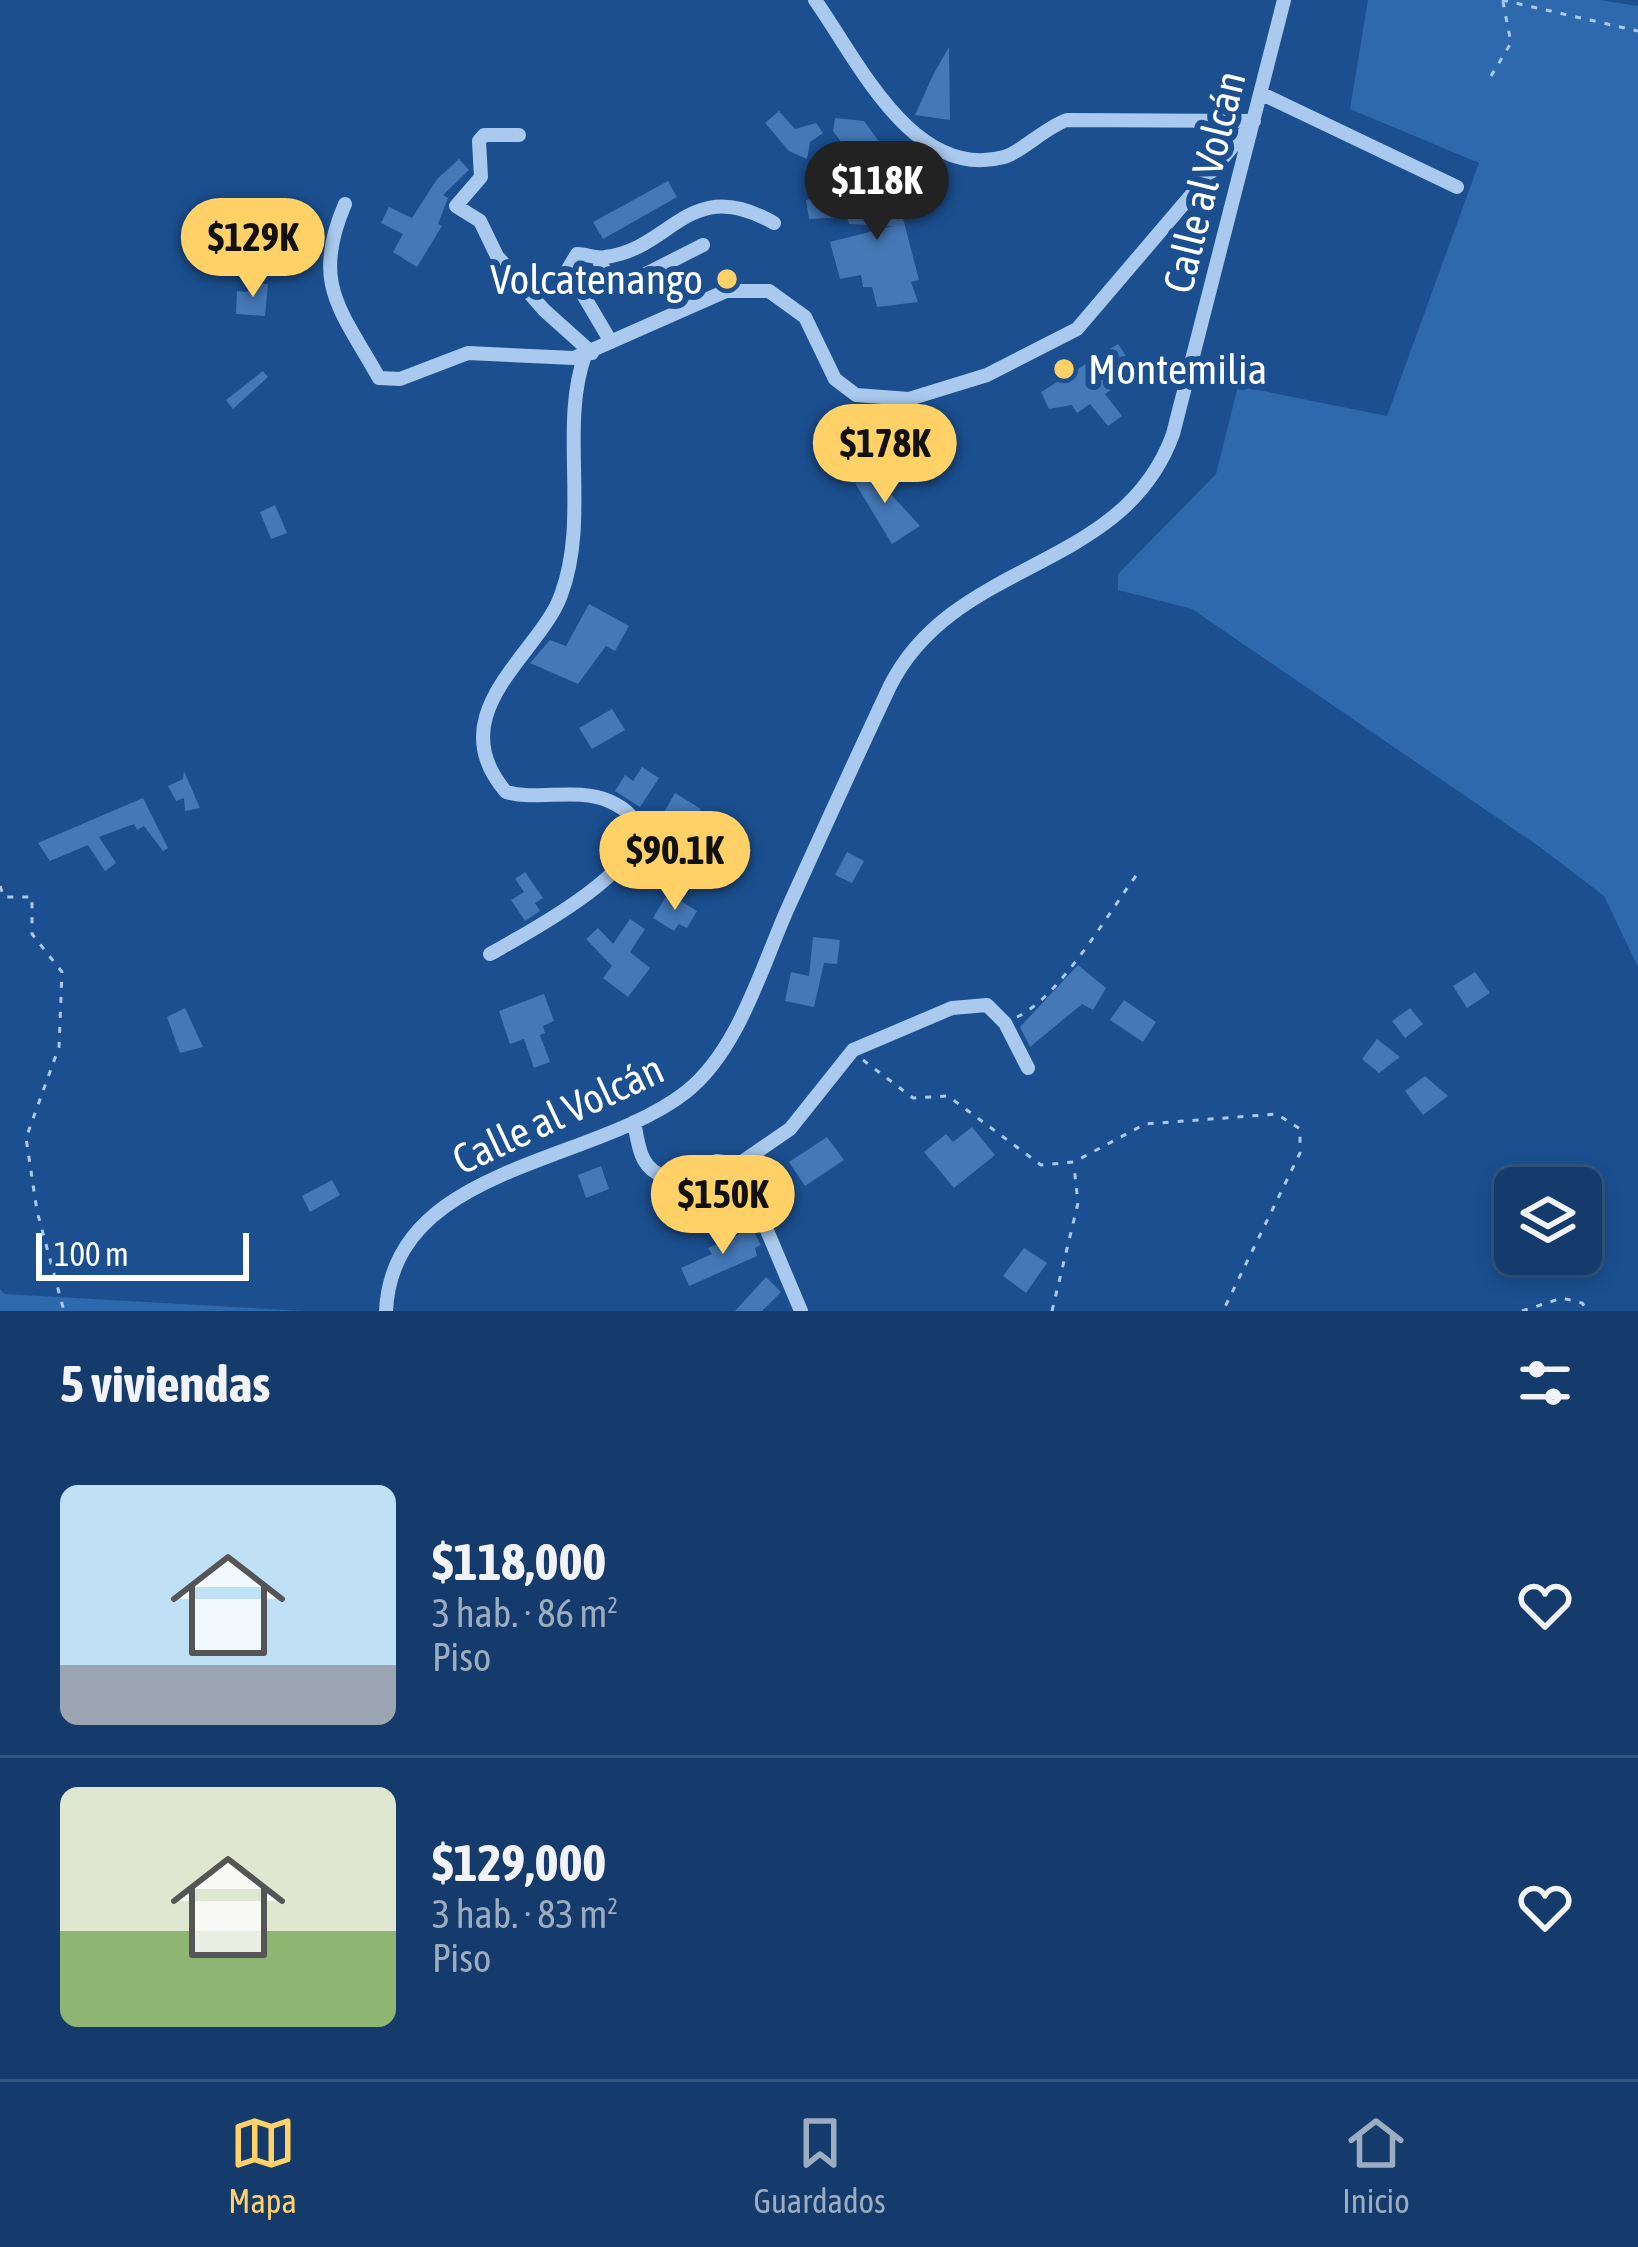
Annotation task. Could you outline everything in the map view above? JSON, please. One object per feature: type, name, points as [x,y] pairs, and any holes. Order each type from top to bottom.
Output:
[{"type":"street","points":[[815,0],[904,126],[924,144],[978,161],[1008,157],[1039,131],[1067,119],[1254,122]]},
{"type":"street","name":"Calle al Volcán","points":[[386,1311],[399,1255],[434,1211],[634,1122],[691,1088],[716,1060],[890,686],[917,644],[963,603],[1106,526],[1149,485],[1173,434],[1283,0]]},
{"type":"street","points":[[1262,94],[1457,187]]},
{"type":"street","points":[[345,204],[327,245],[329,274],[340,308],[379,378],[400,379],[468,353],[588,354],[726,291],[769,291],[806,317],[835,380],[856,395],[909,399],[987,375],[1077,329],[1254,122]]},
{"type":"street","points":[[519,135],[484,135],[479,141],[481,177],[456,206],[480,221],[497,256],[588,354]]},
{"type":"street","points":[[610,342],[568,269],[577,254],[597,258],[618,254],[697,209],[732,208],[774,223]]},
{"type":"street","points":[[597,258],[609,277],[628,284],[704,245]]},
{"type":"street","points":[[490,954],[606,883],[623,865],[633,834],[627,814],[604,798],[506,792],[489,763],[485,737],[502,680],[561,597],[576,511],[575,384],[588,354]]},
{"type":"street","points":[[634,1122],[642,1160],[656,1175],[665,1177],[717,1160],[740,1164],[790,1129],[853,1050],[952,1008],[987,1005],[1005,1023],[1028,1068]]},
{"type":"street","points":[[740,1164],[801,1311]]},
{"type":"path","points":[[1491,76],[1511,43],[1502,0],[1638,31]]},
{"type":"path","points":[[1005,1023],[1031,1010],[1138,873]]},
{"type":"path","points":[[0,886],[4,897],[32,897],[32,934],[62,972],[59,1047],[26,1138],[37,1211],[64,1311]]},
{"type":"path","points":[[853,1050],[878,1076],[913,1099],[947,1096],[1041,1165],[1074,1162],[1145,1124],[1277,1114],[1300,1129],[1300,1153],[1223,1311]]},
{"type":"path","points":[[1052,1311],[1078,1203],[1074,1162]]},
{"type":"path","points":[[1522,1311],[1562,1298],[1582,1303],[1588,1311]]},
{"type":"shaded area","points":[[1368,0],[1600,0],[1638,6],[1638,967],[1604,896],[1537,845],[1192,609],[1118,590],[1118,574],[1216,474],[1238,386],[1387,416],[1479,163],[1350,109]]},
{"type":"shaded area","points":[[0,1289],[4,1294],[304,1311],[0,1311]]},
{"type":"building","points":[[949,47],[950,120],[915,115],[933,75]]},
{"type":"building","points":[[779,111],[795,129],[816,123],[823,133],[810,142],[807,159],[789,151],[765,123]]},
{"type":"building","points":[[835,118],[864,121],[883,147],[873,161],[855,160],[833,131]]},
{"type":"building","points":[[459,159],[469,170],[443,195],[448,198],[438,224],[442,226],[417,267],[393,252],[403,234],[381,223],[389,207],[412,218],[437,179]]},
{"type":"building","points":[[925,175],[930,189],[896,191],[919,280],[911,282],[918,302],[877,307],[872,287],[863,287],[861,275],[840,279],[830,242],[893,226],[849,224],[847,217],[809,219],[806,200],[824,197],[825,208],[881,202],[883,179]]},
{"type":"building","points":[[668,181],[677,197],[603,239],[593,222]]},
{"type":"building","points":[[248,283],[268,284],[265,316],[236,314],[237,291],[248,292]]},
{"type":"building","points":[[1118,344],[1132,365],[1110,380],[1114,388],[1105,394],[1122,416],[1108,426],[1090,404],[1077,413],[1072,405],[1049,409],[1041,392]]},
{"type":"building","points":[[263,371],[268,377],[233,409],[226,400]]},
{"type":"building","points":[[874,464],[885,478],[880,482],[920,526],[892,544],[855,483]]},
{"type":"building","points":[[275,505],[287,533],[271,539],[260,512]]},
{"type":"building","points":[[589,604],[629,626],[615,651],[606,646],[578,684],[530,663],[550,640],[566,646]]},
{"type":"building","points":[[612,709],[625,730],[592,749],[579,728]]},
{"type":"building","points":[[642,767],[659,778],[640,807],[615,791],[625,775],[633,781]]},
{"type":"building","points":[[184,771],[200,808],[185,811],[184,798],[176,801],[168,786],[183,779]]},
{"type":"building","points":[[675,793],[701,809],[684,836],[659,821]]},
{"type":"building","points":[[143,798],[168,848],[163,851],[144,826],[137,830],[134,824],[99,837],[116,863],[105,871],[88,845],[50,861],[38,843]]},
{"type":"building","points":[[847,852],[864,861],[852,883],[835,875]]},
{"type":"building","points":[[525,872],[543,898],[535,903],[540,911],[525,921],[511,900],[524,892],[515,879]]},
{"type":"building","points":[[668,893],[697,911],[687,928],[679,924],[674,931],[653,918]]},
{"type":"building","points":[[630,919],[645,929],[630,952],[650,968],[628,997],[603,978],[612,966],[586,939],[598,928],[613,944]]},
{"type":"building","points":[[813,937],[840,940],[837,964],[824,963],[814,1007],[785,1001],[791,972],[809,976]]},
{"type":"building","points":[[1078,965],[1106,988],[1093,1010],[1082,1004],[1030,1047],[1020,1027]]},
{"type":"building","points":[[1475,972],[1490,993],[1467,1008],[1453,986]]},
{"type":"building","points":[[544,994],[554,1021],[543,1026],[545,1033],[540,1035],[550,1062],[534,1068],[524,1039],[510,1044],[499,1011]]},
{"type":"building","points":[[1124,1000],[1156,1022],[1143,1042],[1110,1020]]},
{"type":"building","points":[[185,1008],[203,1047],[180,1053],[167,1017]]},
{"type":"building","points":[[1410,1008],[1423,1024],[1405,1038],[1392,1021]]},
{"type":"building","points":[[1377,1039],[1400,1057],[1379,1073],[1362,1059]]},
{"type":"building","points":[[1425,1076],[1448,1096],[1423,1115],[1405,1091]]},
{"type":"building","points":[[972,1127],[995,1155],[954,1188],[924,1152],[946,1134],[953,1142]]},
{"type":"building","points":[[827,1137],[844,1160],[805,1186],[789,1162]]},
{"type":"building","points":[[601,1166],[609,1189],[586,1198],[578,1175]]},
{"type":"building","points":[[332,1180],[340,1195],[310,1212],[302,1196]]},
{"type":"building","points":[[752,1228],[761,1245],[755,1248],[757,1256],[689,1286],[681,1268],[712,1254],[708,1248]]},
{"type":"building","points":[[1024,1248],[1047,1263],[1026,1293],[1003,1276]]},
{"type":"building","points":[[766,1277],[781,1292],[762,1311],[735,1311]]},
{"type":"place","name":"Volcatenango","points":[[727,279]]},
{"type":"place","name":"Montemilia","points":[[1064,369]]}]
